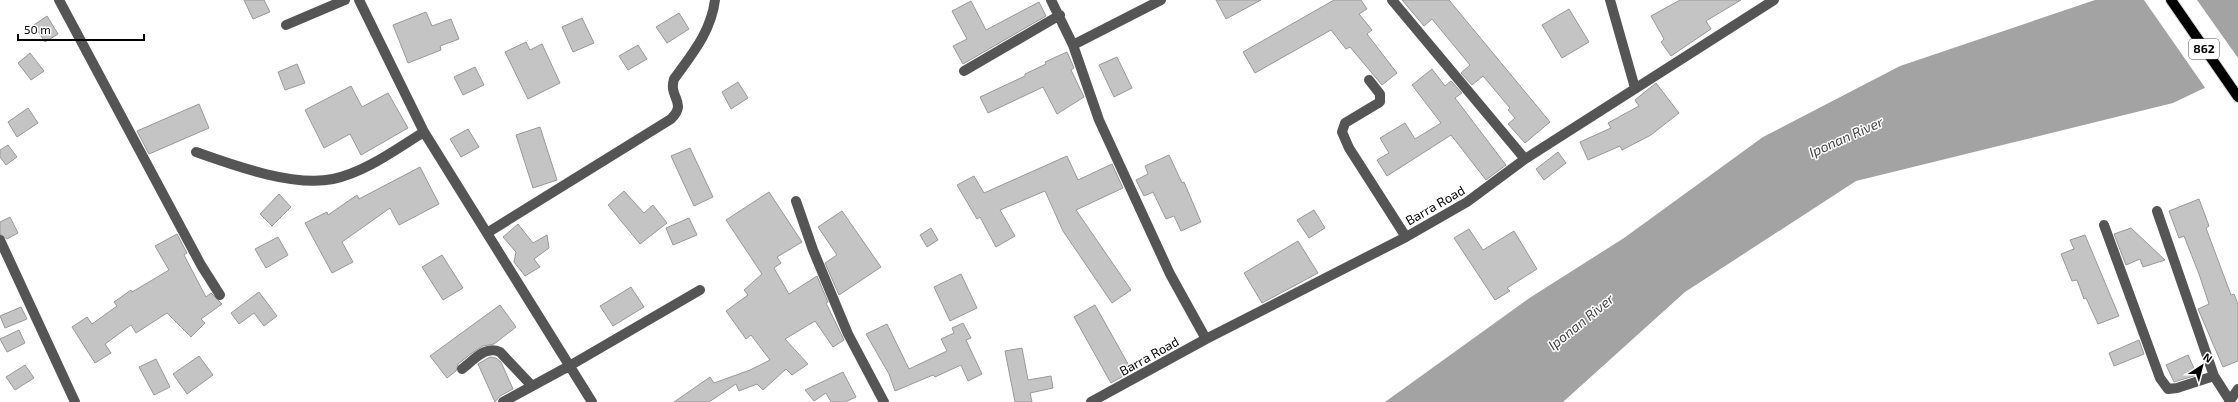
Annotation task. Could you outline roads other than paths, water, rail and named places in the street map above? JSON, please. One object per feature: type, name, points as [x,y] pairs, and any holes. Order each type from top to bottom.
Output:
[{"type":"main road","name":"862","points":[[2171,0],[2238,97]]},
{"type":"street","points":[[59,0],[201,265],[220,295]]},
{"type":"street","points":[[286,25],[345,0]]},
{"type":"street","points":[[359,0],[424,132],[592,402]]},
{"type":"street","points":[[487,233],[670,119],[678,111],[679,106],[672,86],[674,79],[698,46],[708,28],[715,0]]},
{"type":"street","points":[[1051,0],[1073,45],[1099,120],[1170,274],[1206,339]]},
{"type":"street","points":[[1073,45],[1162,0]]},
{"type":"street","points":[[1392,0],[1525,159]]},
{"type":"street","points":[[1610,0],[1635,88]]},
{"type":"street","name":"Barra Road","points":[[1091,402],[1206,339],[1406,237],[1467,202],[1525,159],[1774,0]]},
{"type":"street","points":[[964,71],[1060,16]]},
{"type":"street","points":[[1369,80],[1380,94],[1380,102],[1345,123],[1342,132],[1349,148],[1406,237]]},
{"type":"street","points":[[196,152],[245,170],[301,180],[332,179],[369,166],[424,132]]},
{"type":"street","points":[[796,201],[813,250],[848,334],[884,402]]},
{"type":"street","points":[[2157,212],[2214,376],[2229,402],[2238,389]]},
{"type":"street","points":[[2104,225],[2160,378],[2168,389],[2177,388],[2214,376]]},
{"type":"street","points":[[0,240],[75,402]]},
{"type":"street","points":[[503,402],[700,290]]},
{"type":"street","points":[[462,369],[487,350],[493,349],[500,352],[532,386]]},
{"type":"water","name":"Iponan River","points":[[2095,0],[2238,0],[2238,72],[2173,103],[1856,181],[1685,292],[1563,402],[1385,402],[1531,297],[1624,238],[1763,137],[1900,66]]}]
